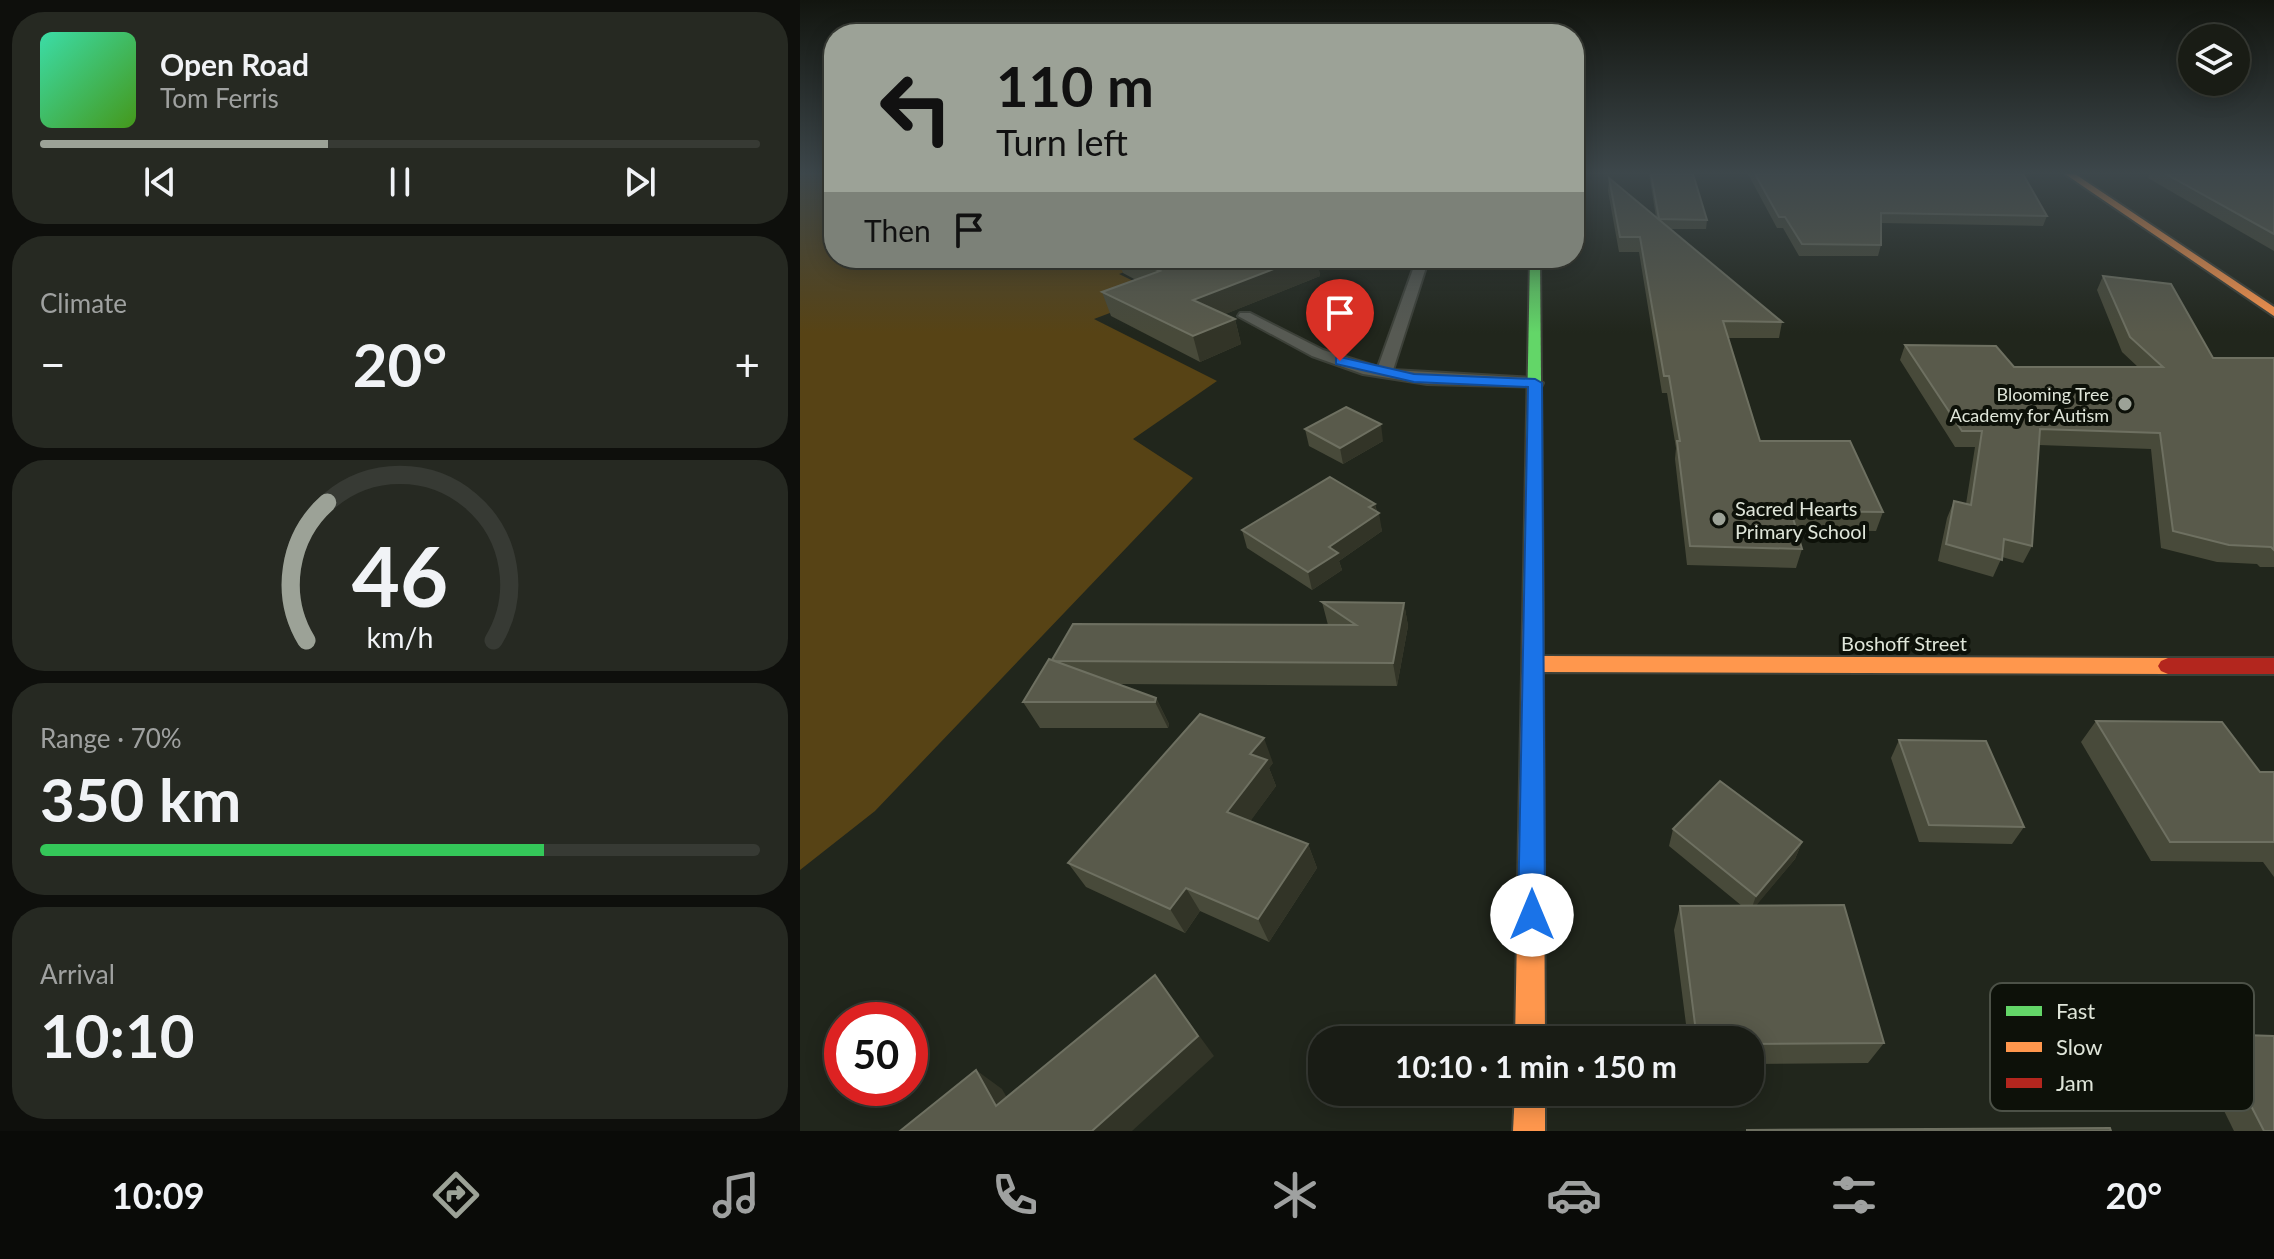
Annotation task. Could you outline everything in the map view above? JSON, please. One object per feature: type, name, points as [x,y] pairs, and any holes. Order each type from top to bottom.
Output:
[{"type":"street","points":[[2147,227],[2274,312]]},
{"type":"street","points":[[1530,1026],[1535,268]]},
{"type":"street","name":"Boshoff Street","points":[[1534,664],[2274,666]]},
{"type":"street","points":[[1529,1131],[1530,1106]]},
{"type":"lane","points":[[1384,373],[1420,268]]},
{"type":"lane","points":[[1245,316],[1320,353],[1384,373],[1414,378],[1535,383]]},
{"type":"shaded area","points":[[800,227],[824,227],[824,268],[1136,268],[1119,274],[1160,294],[1094,319],[1217,381],[1133,439],[1193,478],[875,811],[800,870]]},
{"type":"building","points":[[1618,227],[1668,227],[1782,322],[1723,321],[1760,441],[1850,441],[1883,512],[1791,511],[1802,549],[1690,546],[1677,441],[1680,441],[1669,376],[1664,376],[1640,237],[1620,237]]},
{"type":"building","points":[[1791,227],[1881,227],[1881,245],[1802,244]]},
{"type":"building","points":[[2261,227],[2274,227],[2274,234]]},
{"type":"building","points":[[1154,268],[1276,268],[1193,300],[1235,319],[1193,336],[1102,292],[1160,271]]},
{"type":"building","points":[[2103,276],[2171,284],[2213,358],[2274,358],[2274,550],[2271,547],[2229,545],[2173,531],[2160,433],[2040,429],[2032,546],[2004,539],[2002,560],[1946,544],[1954,501],[1971,505],[1982,431],[1962,431],[1905,345],[1996,346],[2014,367],[2163,367],[2130,337]]},
{"type":"building","points":[[1346,407],[1381,424],[1340,448],[1305,429]]},
{"type":"building","points":[[1330,477],[1375,504],[1369,507],[1379,513],[1329,547],[1338,553],[1308,572],[1242,530]]},
{"type":"building","points":[[1322,602],[1404,603],[1393,663],[1052,660],[1073,624],[1356,625]]},
{"type":"building","points":[[1049,659],[1156,698],[1155,702],[1023,702]]},
{"type":"building","points":[[1200,714],[1264,738],[1250,754],[1267,760],[1227,812],[1308,844],[1258,919],[1186,888],[1170,909],[1068,863]]},
{"type":"building","points":[[2096,721],[2222,722],[2260,772],[2274,772],[2274,842],[2170,842]]},
{"type":"building","points":[[1899,740],[1986,741],[2024,827],[1929,825]]},
{"type":"building","points":[[1720,781],[1802,842],[1756,896],[1673,829]]},
{"type":"building","points":[[1844,905],[1884,1043],[1764,1044],[1764,1026],[1695,1026],[1680,906]]},
{"type":"building","points":[[1155,975],[1198,1036],[1092,1131],[900,1131],[976,1070],[996,1106]]},
{"type":"building","points":[[2254,1035],[2274,1036],[2274,1131],[2264,1131],[2254,1111]]},
{"type":"building","points":[[2110,1128],[2111,1131],[1747,1131],[1747,1130]]},
{"type":"traffic: fast","points":[[1533,620],[1535,268]]},
{"type":"traffic: slow","points":[[2147,227],[2274,312]]},
{"type":"traffic: slow","points":[[1530,1026],[1533,620]]},
{"type":"traffic: slow","points":[[1534,664],[2168,666]]},
{"type":"traffic: slow","points":[[1529,1131],[1530,1106]]},
{"type":"traffic: jam","points":[[2168,666],[2274,666]]},
{"type":"place","name":"Blooming Tree Academy for Autism","points":[[2125,404]]},
{"type":"place","name":"Sacred Hearts Primary School","points":[[1719,519]]},
{"type":"route","points":[[1340,361],[1414,378],[1535,383],[1532,915]]}]
